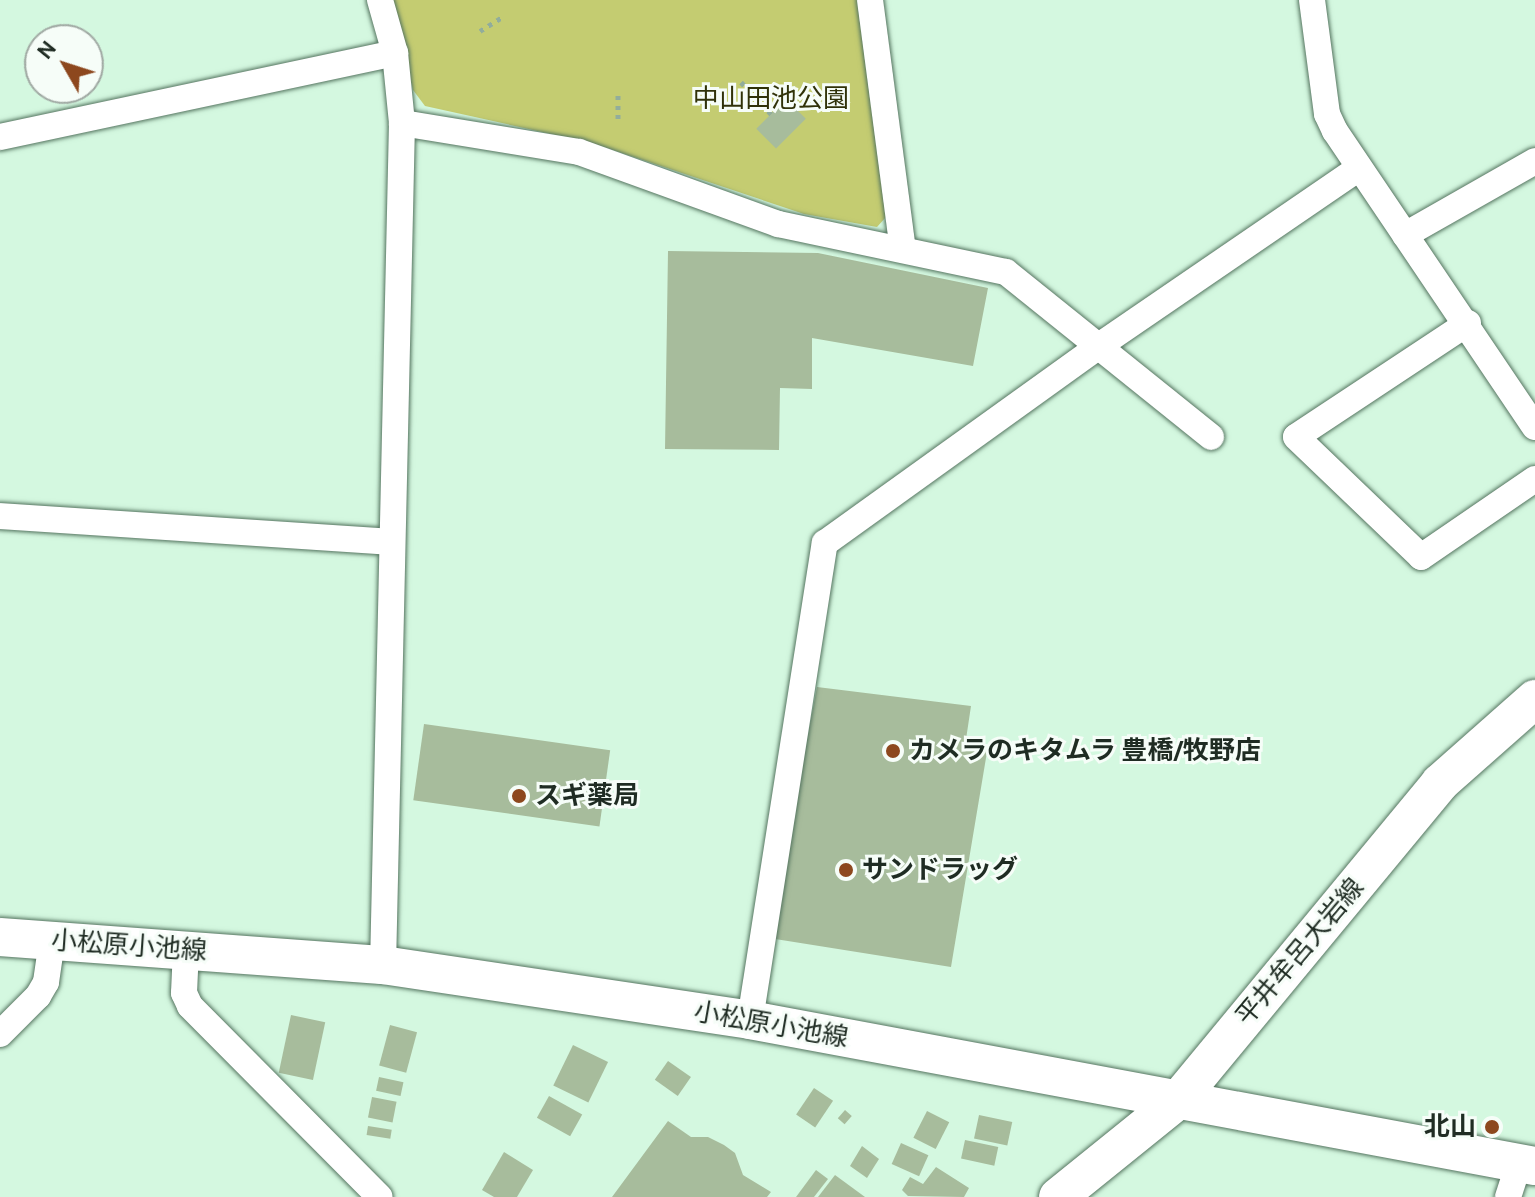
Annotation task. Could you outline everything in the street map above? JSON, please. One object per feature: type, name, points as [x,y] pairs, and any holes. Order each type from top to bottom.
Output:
[{"type":"main road","name":"平井牟呂大岩線","points":[[1058,1197],[1178,1100],[1440,783],[1535,699]]},
{"type":"main road","name":"小松原小池線","points":[[0,937],[383,965],[750,1020],[1178,1100],[1520,1175]]},
{"type":"street","points":[[380,0],[395,53],[402,123],[383,965]]},
{"type":"street","points":[[870,0],[903,249]]},
{"type":"street","points":[[1312,0],[1327,114],[1359,168],[1468,323],[1535,427]]},
{"type":"street","points":[[0,137],[395,53]]},
{"type":"street","points":[[402,123],[579,152],[778,224],[1006,272],[1211,437]]},
{"type":"street","points":[[1405,235],[1535,161]]},
{"type":"street","points":[[750,1020],[825,543],[1099,346],[1359,168]]},
{"type":"street","points":[[1468,323],[1296,437],[1421,557],[1535,479]]},
{"type":"street","points":[[0,516],[391,542]]},
{"type":"street","points":[[0,1034],[38,996],[46,982],[52,941]]},
{"type":"street","points":[[186,949],[184,993],[190,1006],[380,1197]]},
{"type":"path","points":[[480,31],[502,17]]},
{"type":"path","points":[[741,82],[771,114]]},
{"type":"path","points":[[618,95],[618,121]]},
{"type":"green space","name":"中山田池公園","points":[[391,0],[857,0],[886,217],[877,227],[804,214],[592,143],[425,106],[413,90]]},
{"type":"building","points":[[786,99],[806,119],[776,148],[756,129]]},
{"type":"building","points":[[668,251],[818,253],[988,288],[973,366],[812,338],[812,389],[780,388],[779,450],[665,449]]},
{"type":"building","points":[[817,687],[971,706],[965,746],[988,746],[951,967],[769,938]]},
{"type":"building","points":[[424,724],[610,750],[599,826],[413,800]]},
{"type":"building","points":[[291,1015],[325,1022],[313,1080],[279,1073]]},
{"type":"building","points":[[390,1025],[417,1032],[406,1073],[379,1066]]},
{"type":"building","points":[[573,1045],[608,1062],[588,1103],[553,1085]]},
{"type":"building","points":[[668,1061],[691,1077],[678,1096],[655,1080]]},
{"type":"building","points":[[379,1077],[403,1082],[401,1096],[376,1091]]},
{"type":"building","points":[[814,1088],[833,1101],[815,1127],[796,1115]]},
{"type":"building","points":[[549,1096],[582,1114],[570,1136],[537,1118]]},
{"type":"building","points":[[372,1097],[397,1102],[393,1122],[368,1118]]},
{"type":"building","points":[[845,1110],[852,1116],[845,1124],[838,1118]]},
{"type":"building","points":[[927,1111],[949,1122],[936,1149],[913,1138]]},
{"type":"building","points":[[979,1115],[1012,1122],[1007,1146],[974,1138]]},
{"type":"building","points":[[668,1121],[691,1137],[708,1137],[724,1145],[735,1153],[743,1175],[771,1192],[767,1197],[612,1197]]},
{"type":"building","points":[[368,1126],[392,1130],[390,1139],[367,1135]]},
{"type":"building","points":[[965,1140],[998,1147],[994,1166],[961,1159]]},
{"type":"building","points":[[901,1143],[928,1155],[919,1176],[892,1164]]},
{"type":"building","points":[[862,1146],[879,1159],[867,1178],[850,1166]]},
{"type":"building","points":[[504,1152],[533,1170],[517,1197],[494,1197],[482,1190]]},
{"type":"building","points":[[936,1167],[969,1188],[964,1197],[908,1196],[902,1190],[910,1177],[923,1184]]},
{"type":"building","points":[[816,1170],[828,1179],[814,1197],[796,1197]]},
{"type":"building","points":[[835,1175],[865,1197],[818,1197]]},
{"type":"place","name":"カメラのキタムラ 豊橋/牧野店","points":[[893,751]]},
{"type":"place","name":"スギ薬局","points":[[519,796]]},
{"type":"place","name":"サンドラッグ","points":[[846,870]]},
{"type":"place","name":"北山","points":[[1492,1127]]}]
